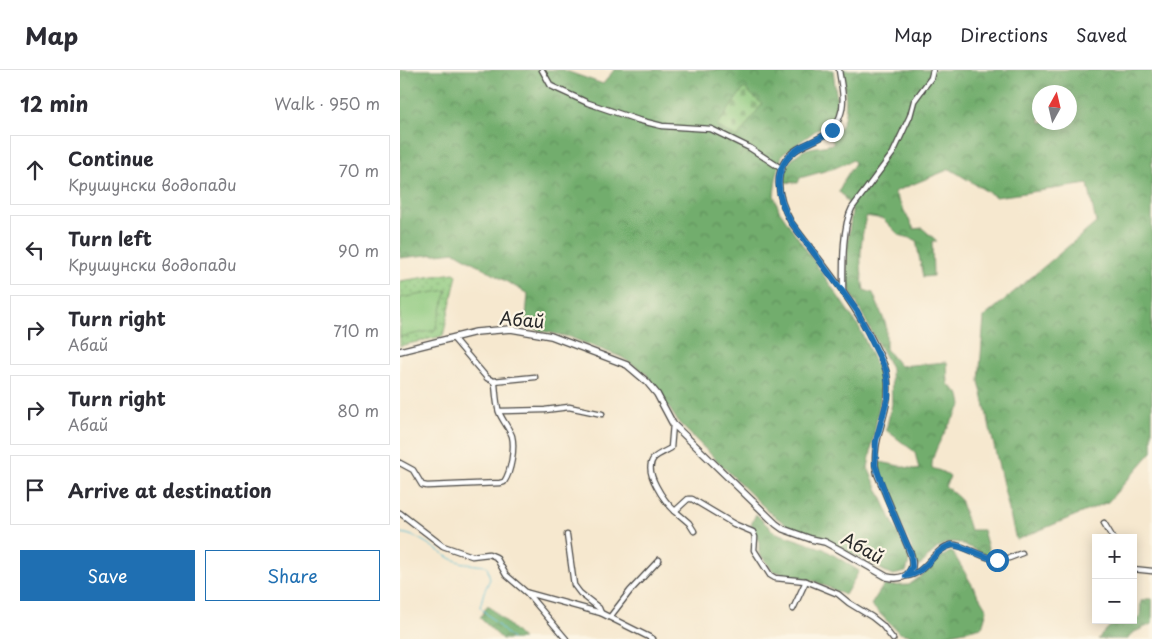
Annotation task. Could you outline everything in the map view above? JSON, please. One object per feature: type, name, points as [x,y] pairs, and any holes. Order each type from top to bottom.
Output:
[{"type":"street","points":[[542,70],[552,86],[588,103],[662,126],[711,129],[750,148],[782,169],[787,159],[794,152],[826,135],[836,124],[840,116],[843,98],[839,70]]},
{"type":"street","points":[[843,291],[848,217],[852,208],[892,153],[910,116],[914,101],[931,78],[933,70]]},
{"type":"street","name":"Абай","points":[[400,351],[494,330],[517,330],[551,336],[606,356],[626,365],[647,382],[657,394],[674,424],[776,524],[783,529],[832,546],[887,577],[898,578],[906,576],[912,562],[909,550],[875,465],[876,441],[888,397],[886,370],[869,332],[843,291],[783,209],[778,188],[782,169]]},
{"type":"street","points":[[453,338],[487,378],[493,381],[535,377]]},
{"type":"street","points":[[400,463],[413,470],[422,485],[427,486],[504,482],[512,460],[512,436],[499,411],[493,381]]},
{"type":"street","points":[[499,411],[546,410],[569,407],[602,414]]},
{"type":"street","points":[[674,424],[671,448],[655,457],[651,464],[650,472],[667,504],[689,523],[694,531]]},
{"type":"street","points":[[675,511],[688,499],[692,499],[715,511],[755,535],[754,550],[770,575],[780,579],[806,581],[838,594],[882,625],[894,639]]},
{"type":"street","points":[[400,513],[443,546],[472,556],[489,554],[496,557],[506,575],[527,593],[566,639]]},
{"type":"street","points":[[1104,523],[1111,534]]},
{"type":"street","points":[[566,535],[574,585],[580,593],[599,608],[601,614]]},
{"type":"street","points":[[906,576],[918,572],[945,548],[952,545],[964,547],[988,558],[1002,560],[1022,552]]},
{"type":"street","points":[[610,617],[658,560]]},
{"type":"street","points":[[1137,569],[1152,571]]},
{"type":"street","points":[[793,609],[806,581]]},
{"type":"street","points":[[527,593],[610,617],[653,639]]},
{"type":"green space","points":[[400,70],[563,70],[603,84],[614,70],[833,70],[837,101],[833,118],[782,155],[774,195],[779,210],[859,327],[880,374],[881,395],[868,468],[908,556],[909,562],[906,572],[893,575],[818,536],[788,526],[769,512],[679,423],[646,373],[621,357],[569,337],[525,327],[528,294],[455,252],[400,258]]},
{"type":"green space","points":[[842,70],[1152,70],[1152,452],[1108,502],[1016,540],[979,381],[984,317],[1096,223],[1088,184],[996,197],[950,169],[894,192],[914,229],[922,228],[937,241],[932,241],[933,276],[923,277],[916,240],[899,235],[883,219],[866,216],[862,235],[861,271],[864,290],[873,293],[886,325],[886,349],[900,366],[947,362],[948,384],[960,395],[962,405],[938,445],[932,461],[932,468],[950,477],[945,486],[960,499],[970,530],[983,530],[990,556],[954,542],[940,546],[922,564],[917,566],[913,551],[878,469],[880,462],[919,470],[915,452],[886,430],[892,404],[891,368],[851,293],[846,275],[852,210],[839,192],[855,163],[853,160],[835,168],[800,178],[798,183],[781,182],[784,172],[797,154],[807,149],[834,143],[831,140],[842,125],[846,98]]},
{"type":"green space","points":[[744,88],[762,104],[737,138],[717,126]]},
{"type":"green space","points":[[454,273],[457,275],[443,336],[400,346],[400,281]]},
{"type":"green space","points":[[447,290],[435,330],[400,337],[400,298]]},
{"type":"green space","points":[[756,514],[774,532],[824,549],[859,571],[845,595],[814,581],[773,571],[759,553],[759,542],[751,525]]},
{"type":"green space","points":[[952,551],[987,610],[982,627],[929,639],[899,633],[871,605],[883,586],[909,585],[925,573],[936,560]]},
{"type":"green space","points":[[1152,599],[1152,624],[1132,633],[1128,639],[1098,639],[1109,627],[1119,624],[1137,624],[1137,618],[1140,617],[1141,601]]},
{"type":"green space","points":[[488,605],[523,639],[502,639],[480,618]]},
{"type":"waterway","points":[[400,533],[414,536],[456,561],[487,566],[490,579],[480,607],[512,639]]},
{"type":"route","points":[[832,130],[817,140],[803,146],[787,159],[779,178],[779,198],[791,222],[857,311],[869,332],[886,370],[888,397],[876,441],[875,465],[877,474],[911,554],[912,567],[906,576],[912,575],[924,568],[945,548],[952,545],[964,547],[971,552],[997,560]]}]
